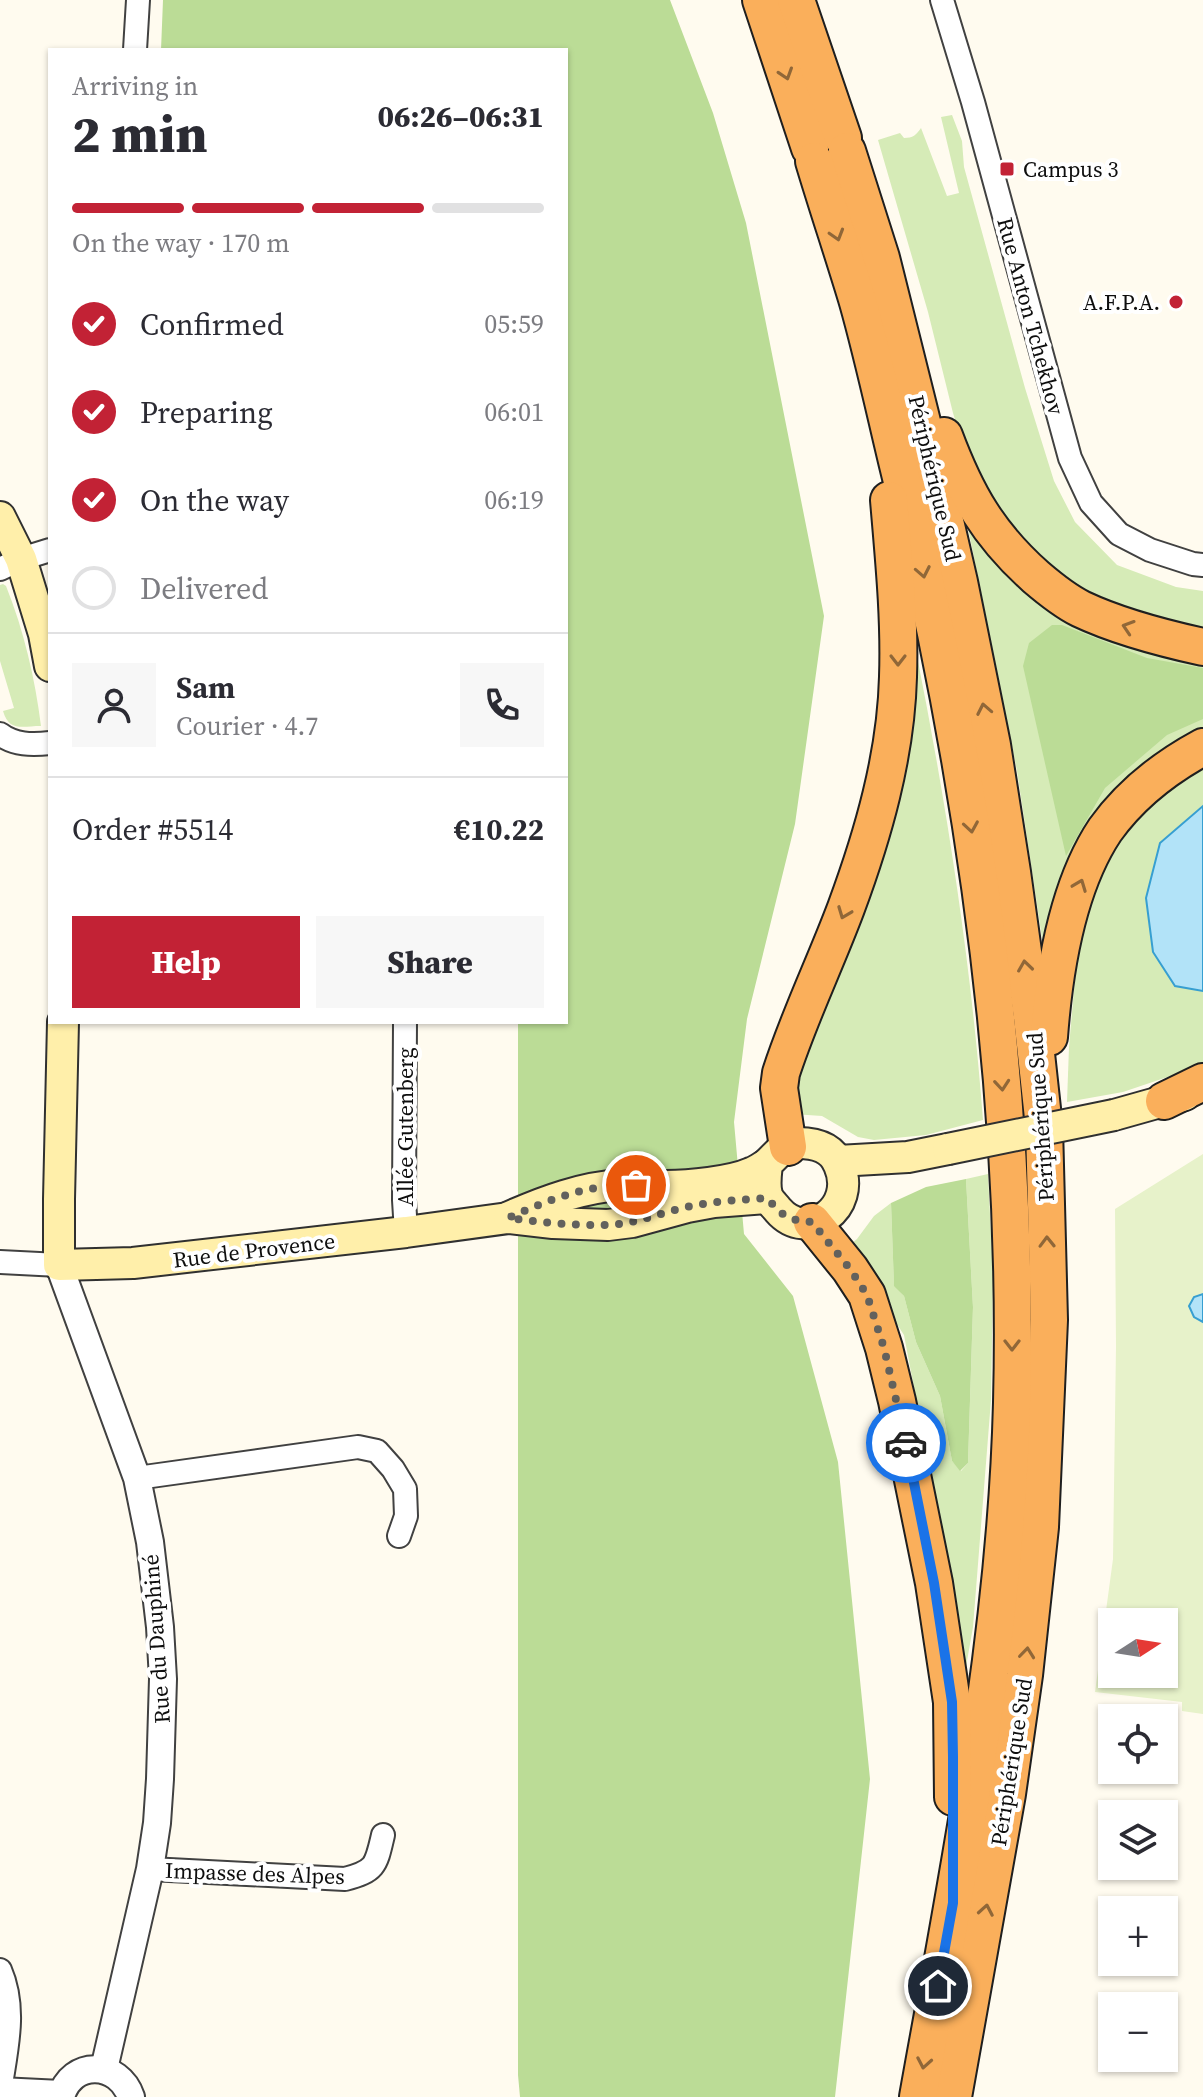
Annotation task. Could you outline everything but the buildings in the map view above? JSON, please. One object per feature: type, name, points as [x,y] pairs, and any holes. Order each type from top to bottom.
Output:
[{"type":"highway","name":"Périphérique Sud","points":[[761,0],[881,258],[959,582],[992,745],[1022,944],[1044,1127],[1049,1320],[1040,1527],[1007,1794],[953,2097]]},
{"type":"highway","name":"Périphérique Sud","points":[[796,0],[859,306],[920,556],[955,732],[980,883],[997,1018],[1008,1153],[1012,1405],[1007,1500],[980,1742],[918,2097]]},
{"type":"highway","points":[[881,258],[945,439],[965,487],[990,528],[1022,564],[1050,589],[1079,608],[1157,637],[1203,647]]},
{"type":"highway","points":[[778,1155],[781,1073],[846,908],[884,782],[896,713],[898,621],[879,387]]},
{"type":"highway","points":[[1044,1127],[1052,992],[1063,934],[1081,880],[1104,833],[1133,798],[1177,761],[1203,747]]},
{"type":"highway","points":[[1164,1101],[1203,1082]]},
{"type":"highway","points":[[812,1222],[867,1295],[884,1348],[920,1507],[952,1702],[953,1903]]},
{"type":"main road","points":[[0,517],[10,564],[44,634],[48,655]]},
{"type":"main road","points":[[59,1265],[63,1024]]},
{"type":"main road","points":[[838,1161],[908,1157],[1114,1115],[1203,1091]]},
{"type":"main road","points":[[508,1218],[548,1201],[599,1187],[696,1184],[751,1173],[778,1155],[798,1143],[813,1143],[826,1149],[838,1161],[844,1189],[840,1204],[827,1217],[812,1222],[795,1221],[783,1216],[767,1198],[765,1181],[778,1155]]},
{"type":"main road","points":[[842,1196],[908,1157]]},
{"type":"main road","points":[[508,1218],[608,1225],[714,1202],[767,1198]]},
{"type":"main road","name":"Rue de Provence","points":[[59,1265],[133,1263],[508,1218]]},
{"type":"street","points":[[135,48],[138,0]]},
{"type":"street","name":"Rue Anton Tchekhov","points":[[942,0],[973,102],[1070,458],[1091,503],[1119,534],[1150,550],[1203,565]]},
{"type":"street","points":[[10,564],[48,551]]},
{"type":"street","points":[[0,734],[10,742],[48,743]]},
{"type":"street","name":"Allée Gutenberg","points":[[405,1024],[406,1232]]},
{"type":"street","name":"Rue de Provence","points":[[0,1262],[59,1265]]},
{"type":"street","name":"Rue du Dauphiné","points":[[59,1265],[137,1478],[150,1542],[163,1679],[157,1823],[150,1869],[104,2069]]},
{"type":"street","points":[[137,1478],[358,1447],[377,1451],[405,1489],[406,1516],[399,1536]]},
{"type":"street","name":"Impasse des Alpes","points":[[150,1869],[345,1879],[365,1874],[376,1861],[383,1835]]},
{"type":"street","points":[[0,1970],[10,2009],[0,2091],[61,2095],[68,2082],[79,2073],[104,2069],[124,2082],[131,2097]]},
{"type":"green space","points":[[163,0],[670,0],[713,113],[746,223],[824,616],[795,824],[747,1019],[734,1122],[744,1234],[793,1296],[838,1462],[870,1779],[835,2097],[520,2097],[518,1024],[568,1024],[568,48],[161,48]]},
{"type":"green space","points":[[952,115],[962,141],[964,167],[1025,388],[1054,481],[1075,522],[1117,565],[1176,587],[1203,591],[1203,634],[1115,610],[1049,571],[1001,519],[965,452],[878,140],[900,133],[904,138],[910,137],[921,128],[947,196],[959,193],[941,117]]},
{"type":"green space","points":[[970,524],[991,548],[1203,659],[1203,736],[1150,770],[1047,947],[1043,945],[1017,771],[968,528]]},
{"type":"green space","points":[[3,584],[23,637],[41,726],[13,725],[3,711],[14,708],[0,661],[0,585]]},
{"type":"green space","points":[[1052,625],[1062,625],[1147,658],[1203,668],[1203,719],[1167,735],[1105,788],[1066,856],[1023,666],[1029,643]]},
{"type":"green space","points":[[916,651],[957,885],[983,1120],[926,1135],[874,1140],[858,1137],[822,1116],[793,1114],[790,1097]]},
{"type":"green space","points":[[1203,763],[1203,1065],[1123,1092],[1067,1102],[1076,966],[1090,903],[1108,858],[1145,810],[1190,769]]},
{"type":"green space","points":[[1203,1154],[1203,1714],[1182,1711],[1182,1702],[1095,1692],[1098,1670],[1098,1688],[1178,1688],[1178,1608],[1106,1608],[1113,1559],[1115,1209]]},
{"type":"green space","points":[[988,1174],[993,1275],[991,1400],[973,1627],[964,1678],[938,1514],[904,1335],[847,1247],[874,1216],[891,1203],[894,1285],[904,1296],[916,1342],[940,1396],[952,1461],[961,1471],[968,1463],[973,1307],[966,1179]]},
{"type":"green space","points":[[966,1179],[973,1307],[968,1463],[960,1471],[952,1461],[940,1396],[916,1342],[904,1296],[894,1286],[891,1203],[926,1187]]},
{"type":"water","points":[[1203,806],[1203,991],[1175,986],[1153,952],[1146,898],[1160,843]]},
{"type":"water","points":[[1203,1294],[1203,1322],[1194,1317],[1189,1306],[1194,1297]]},
{"type":"way so far","points":[[636,1185],[599,1187],[574,1193],[508,1218],[608,1225],[714,1202],[767,1198],[783,1216],[795,1221],[812,1222],[867,1295],[884,1348],[906,1443]]},
{"type":"place","name":"Campus 3","points":[[1007,169]]},
{"type":"place","name":"A.F.P.A.","points":[[1176,302]]},
{"type":"route","points":[[906,1443],[934,1583],[952,1702],[953,1903],[938,1986]]}]
